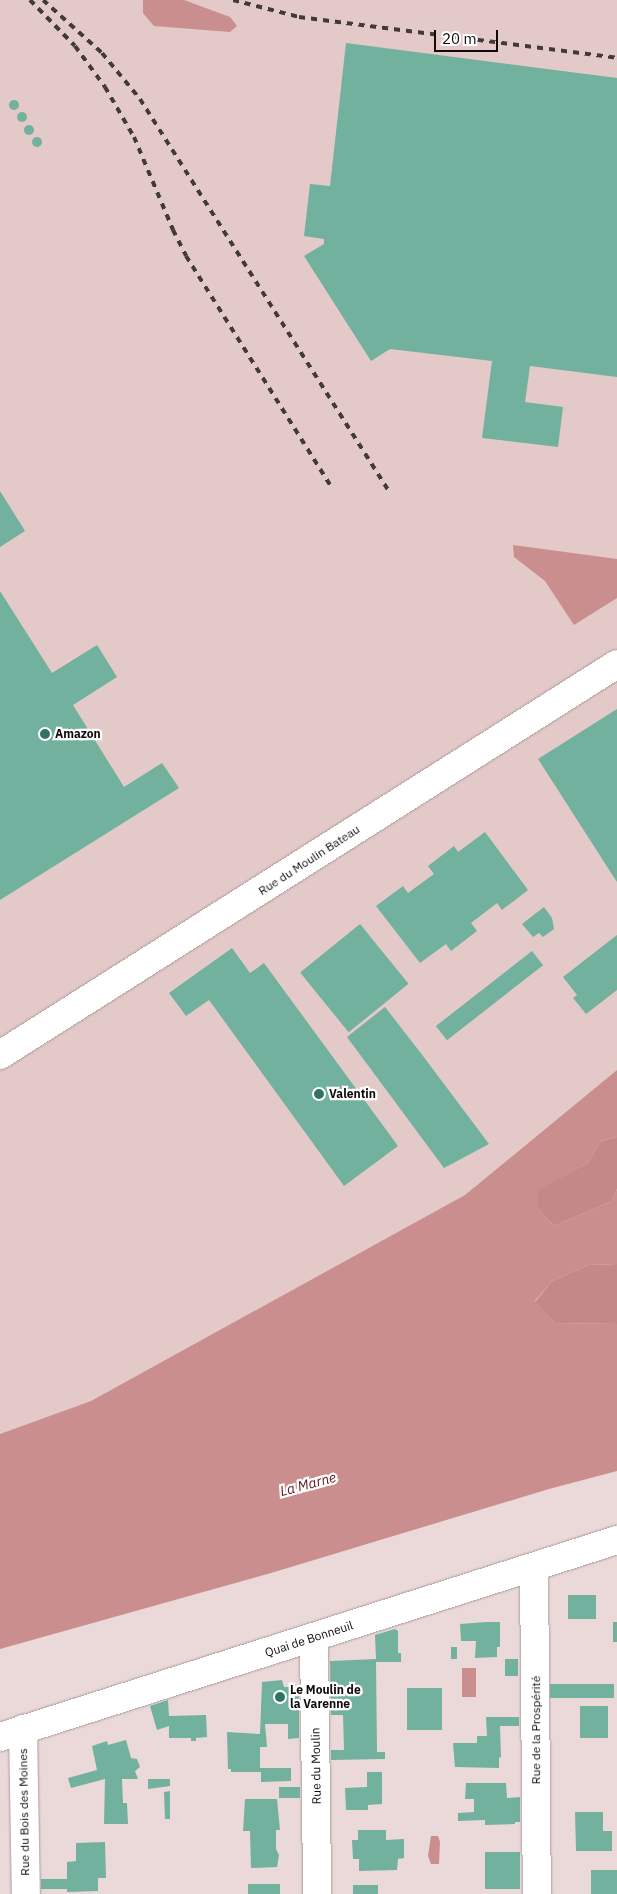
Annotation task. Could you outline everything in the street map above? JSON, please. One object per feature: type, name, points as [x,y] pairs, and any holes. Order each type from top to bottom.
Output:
[{"type":"street","name":"Rue du Moulin Bateau","points":[[0,1055],[617,664]]},
{"type":"street","name":"Quai de Bonneuil","points":[[11,1733],[617,1540]]},
{"type":"street","name":"Rue de la Prospérité","points":[[534,1567],[537,1894]]},
{"type":"street","name":"Rue du Moulin","points":[[314,1638],[317,1894]]},
{"type":"street","name":"Rue du Bois des Moines","points":[[11,1733],[26,1894]]},
{"type":"shaded area","points":[[0,0],[617,0],[617,1070],[465,1195],[91,1401],[0,1434]]},
{"type":"shaded area","points":[[617,1137],[617,1189],[612,1201],[554,1226],[538,1209],[538,1189],[588,1163],[601,1141]]},
{"type":"shaded area","points":[[617,1264],[617,1324],[555,1323],[535,1302],[552,1281],[589,1265]]},
{"type":"water","points":[[143,0],[184,0],[230,17],[237,26],[230,32],[154,26],[143,13]]},
{"type":"water","points":[[513,545],[617,559],[617,598],[574,625],[545,581],[514,557]]},
{"type":"water","name":"La Marne","points":[[617,1070],[617,1137],[601,1141],[588,1163],[538,1190],[538,1209],[554,1226],[612,1201],[617,1189],[617,1264],[589,1265],[552,1281],[535,1301],[555,1323],[617,1324],[617,1471],[549,1489],[271,1573],[0,1649],[0,1434],[91,1401],[465,1195]]},
{"type":"water","points":[[462,1668],[476,1668],[476,1697],[462,1697]]},
{"type":"water","points":[[431,1836],[438,1836],[440,1842],[439,1864],[431,1864],[428,1856]]},
{"type":"building","points":[[346,43],[617,78],[617,377],[530,366],[525,402],[563,407],[558,447],[482,438],[492,361],[390,349],[371,361],[304,256],[324,244],[324,239],[304,236],[310,184],[330,186]]},
{"type":"building","points":[[12,100],[16,100],[19,105],[18,109],[12,110],[9,107],[9,103]]},
{"type":"building","points":[[20,112],[24,112],[27,117],[26,121],[20,122],[17,119],[17,115]]},
{"type":"building","points":[[27,125],[31,125],[34,130],[33,134],[27,135],[24,132],[24,128]]},
{"type":"building","points":[[35,137],[39,137],[42,142],[41,146],[35,147],[32,144],[32,140]]},
{"type":"building","points":[[0,491],[25,531],[0,547]]},
{"type":"building","name":"Amazon","points":[[0,591],[52,673],[97,645],[117,677],[73,705],[124,787],[162,763],[179,788],[0,900]]},
{"type":"building","points":[[617,709],[617,882],[538,759]]},
{"type":"building","points":[[485,832],[528,890],[502,910],[497,903],[471,923],[477,931],[451,951],[446,944],[420,963],[376,906],[403,886],[408,893],[434,874],[428,866],[454,846],[458,852]]},
{"type":"building","points":[[544,907],[552,918],[554,929],[543,937],[539,933],[533,937],[522,924]]},
{"type":"building","points":[[360,924],[408,984],[349,1032],[300,972]]},
{"type":"building","points":[[617,935],[617,990],[586,1014],[573,998],[577,995],[563,977]]},
{"type":"building","name":"Valentin","points":[[232,948],[250,973],[264,963],[398,1146],[344,1186],[209,1000],[186,1016],[169,993]]},
{"type":"building","points":[[532,951],[543,965],[447,1040],[436,1026]]},
{"type":"building","points":[[385,1007],[489,1144],[444,1168],[347,1037]]},
{"type":"building","points":[[568,1595],[596,1595],[596,1619],[568,1619]]},
{"type":"building","points":[[500,1622],[500,1647],[497,1647],[497,1657],[475,1658],[476,1641],[461,1641],[460,1624]]},
{"type":"building","points":[[613,1622],[617,1622],[617,1642],[613,1642]]},
{"type":"building","points":[[395,1629],[398,1631],[398,1653],[401,1653],[401,1662],[376,1662],[377,1752],[385,1752],[385,1759],[331,1760],[331,1750],[344,1750],[343,1715],[331,1715],[330,1661],[376,1659],[375,1635]]},
{"type":"building","points":[[451,1647],[457,1647],[457,1659],[451,1659]]},
{"type":"building","points":[[505,1659],[518,1659],[518,1676],[505,1676]]},
{"type":"building","points":[[282,1680],[284,1687],[299,1687],[299,1738],[288,1739],[288,1724],[265,1724],[267,1747],[260,1747],[260,1768],[291,1768],[291,1781],[261,1782],[261,1772],[231,1772],[231,1769],[228,1769],[227,1732],[260,1734],[262,1682]]},
{"type":"building","points":[[550,1684],[614,1684],[614,1698],[550,1698]]},
{"type":"building","points":[[407,1688],[442,1688],[442,1730],[407,1730]]},
{"type":"building","points":[[168,1700],[169,1716],[206,1715],[207,1737],[196,1738],[196,1741],[191,1741],[191,1738],[169,1738],[169,1726],[157,1730],[150,1706]]},
{"type":"building","points":[[580,1706],[608,1706],[608,1738],[580,1738]]},
{"type":"building","points":[[486,1717],[519,1717],[519,1726],[500,1726],[501,1758],[499,1757],[499,1768],[455,1767],[453,1743],[477,1743],[477,1736],[487,1736]]},
{"type":"building","points":[[126,1740],[131,1758],[137,1759],[140,1767],[135,1771],[138,1779],[122,1779],[123,1803],[127,1803],[128,1824],[104,1824],[105,1779],[71,1788],[68,1778],[97,1770],[92,1746],[107,1741],[108,1745]]},
{"type":"building","points":[[367,1772],[382,1772],[382,1804],[368,1805],[368,1810],[346,1810],[345,1788],[367,1787]]},
{"type":"building","points":[[148,1779],[170,1779],[170,1786],[148,1789]]},
{"type":"building","points":[[466,1783],[506,1783],[507,1798],[520,1797],[520,1822],[515,1822],[515,1824],[485,1825],[485,1820],[458,1821],[458,1813],[474,1812],[474,1799],[465,1799]]},
{"type":"building","points":[[279,1787],[300,1787],[300,1798],[279,1798]]},
{"type":"building","points":[[170,1791],[170,1819],[165,1819],[164,1792]]},
{"type":"building","points":[[245,1799],[277,1799],[280,1830],[276,1830],[276,1849],[279,1855],[277,1867],[251,1868],[250,1831],[243,1831]]},
{"type":"building","points":[[575,1812],[603,1812],[603,1831],[612,1831],[612,1851],[576,1851]]},
{"type":"building","points":[[358,1830],[386,1830],[386,1840],[404,1839],[404,1858],[398,1859],[397,1870],[359,1871],[359,1859],[353,1859],[352,1840],[358,1840]]},
{"type":"building","points":[[105,1842],[106,1878],[98,1878],[98,1891],[67,1892],[67,1889],[41,1889],[41,1879],[67,1879],[67,1862],[76,1861],[76,1843]]},
{"type":"building","points":[[485,1852],[520,1852],[520,1889],[485,1889]]},
{"type":"building","points":[[591,1870],[617,1870],[617,1894],[591,1894]]},
{"type":"building","points":[[248,1884],[280,1884],[280,1894],[248,1894]]},
{"type":"building","points":[[353,1885],[378,1885],[378,1894],[353,1894]]},
{"type":"railway","points":[[30,0],[75,46],[105,87],[134,137],[173,230],[186,256],[330,485]]},
{"type":"railway","points":[[43,0],[102,53],[140,99],[388,490]]},
{"type":"railway","points":[[233,0],[299,17],[617,58]]},
{"type":"place","name":"Amazon","points":[[45,734]]},
{"type":"place","name":"Valentin","points":[[319,1094]]},
{"type":"place","name":"Le Moulin de la Varenne","points":[[280,1697]]}]
